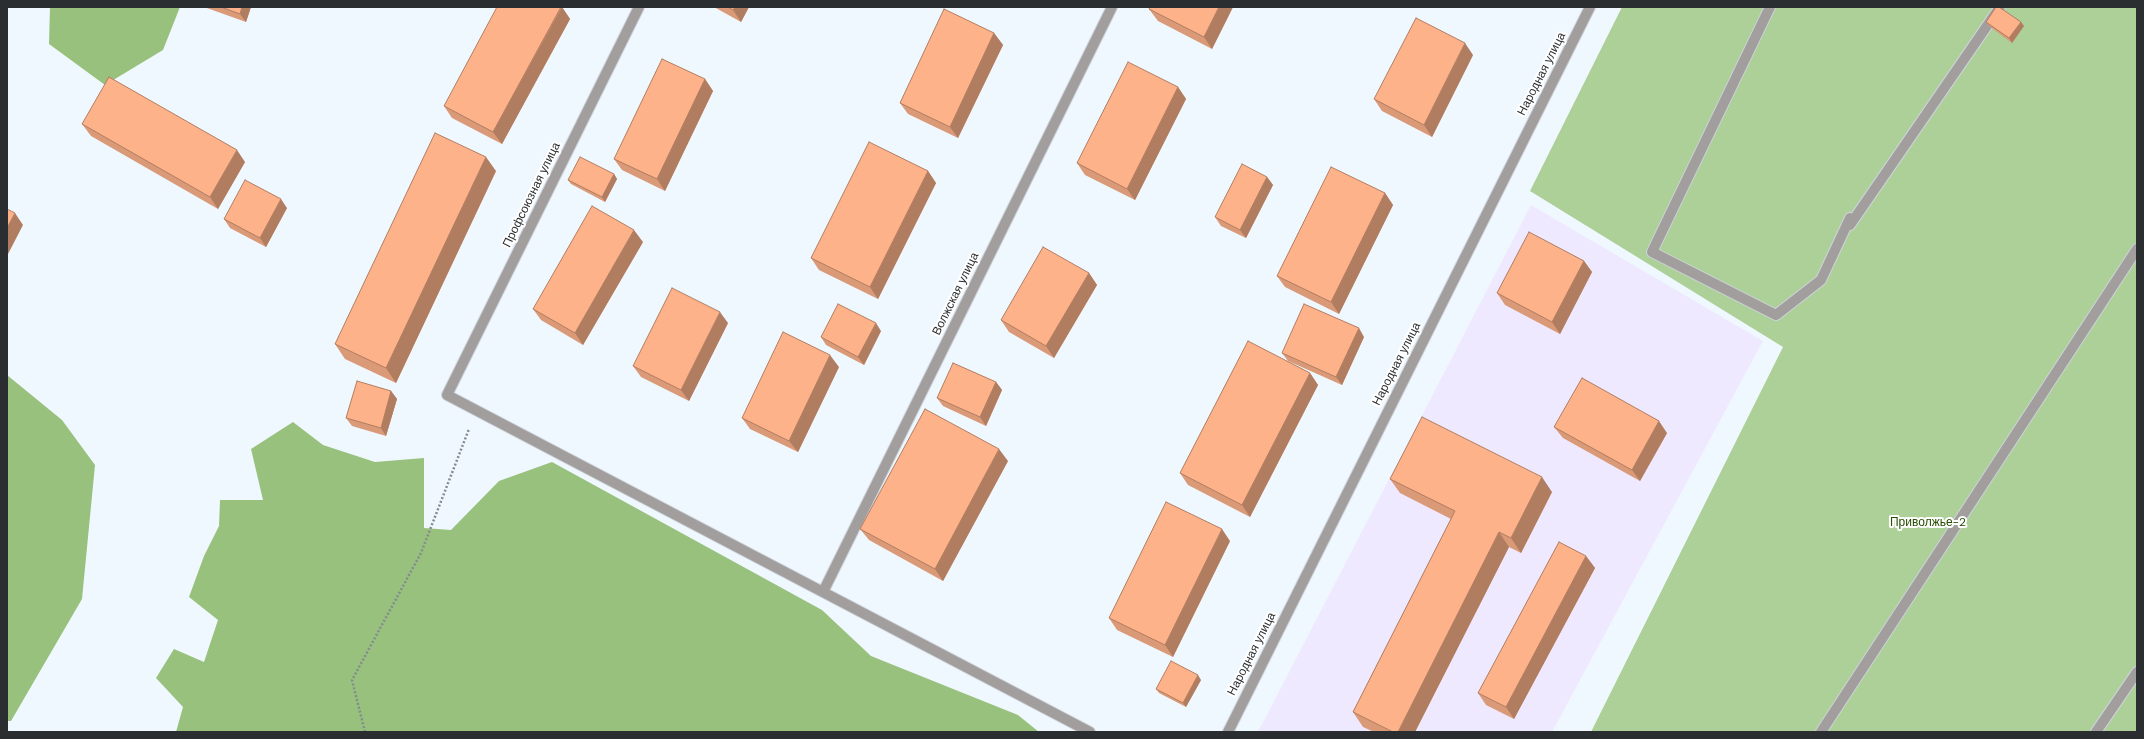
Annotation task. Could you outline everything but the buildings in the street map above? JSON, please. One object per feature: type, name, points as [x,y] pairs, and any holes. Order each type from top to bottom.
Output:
[{"type":"street","name":"Профсоюзная улица","points":[[476,410],[447,395],[639,7]]},
{"type":"street","name":"Волжская улица","points":[[823,592],[1112,7]]},
{"type":"street","name":"Народная улица","points":[[1228,732],[1590,7]]},
{"type":"street","points":[[1770,7],[1652,252],[1776,315],[1821,280],[1850,218],[1850,225],[2000,7]]},
{"type":"street","points":[[1820,732],[2137,249]]},
{"type":"street","points":[[476,410],[1090,732]]},
{"type":"street","points":[[2096,732],[2137,672]]},
{"type":"path","points":[[365,732],[352,680],[421,553],[476,410]]},
{"type":"shaded area","points":[[1531,205],[1763,341],[1552,732],[1258,732]]},
{"type":"green space","points":[[50,7],[180,7],[163,50],[105,85],[49,44]]},
{"type":"green space","name":"Приволжье-2","points":[[1622,7],[2137,7],[2137,732],[1591,732],[1783,347],[1530,191]]},
{"type":"green space","points":[[7,375],[62,420],[95,465],[82,599],[11,721],[7,721]]},
{"type":"green space","points":[[293,422],[323,445],[375,462],[424,458],[424,528],[451,530],[499,481],[552,462],[822,610],[871,656],[1018,715],[1039,732],[176,732],[183,707],[156,678],[174,649],[204,662],[218,620],[189,597],[204,556],[219,526],[220,500],[263,500],[251,449]]}]
